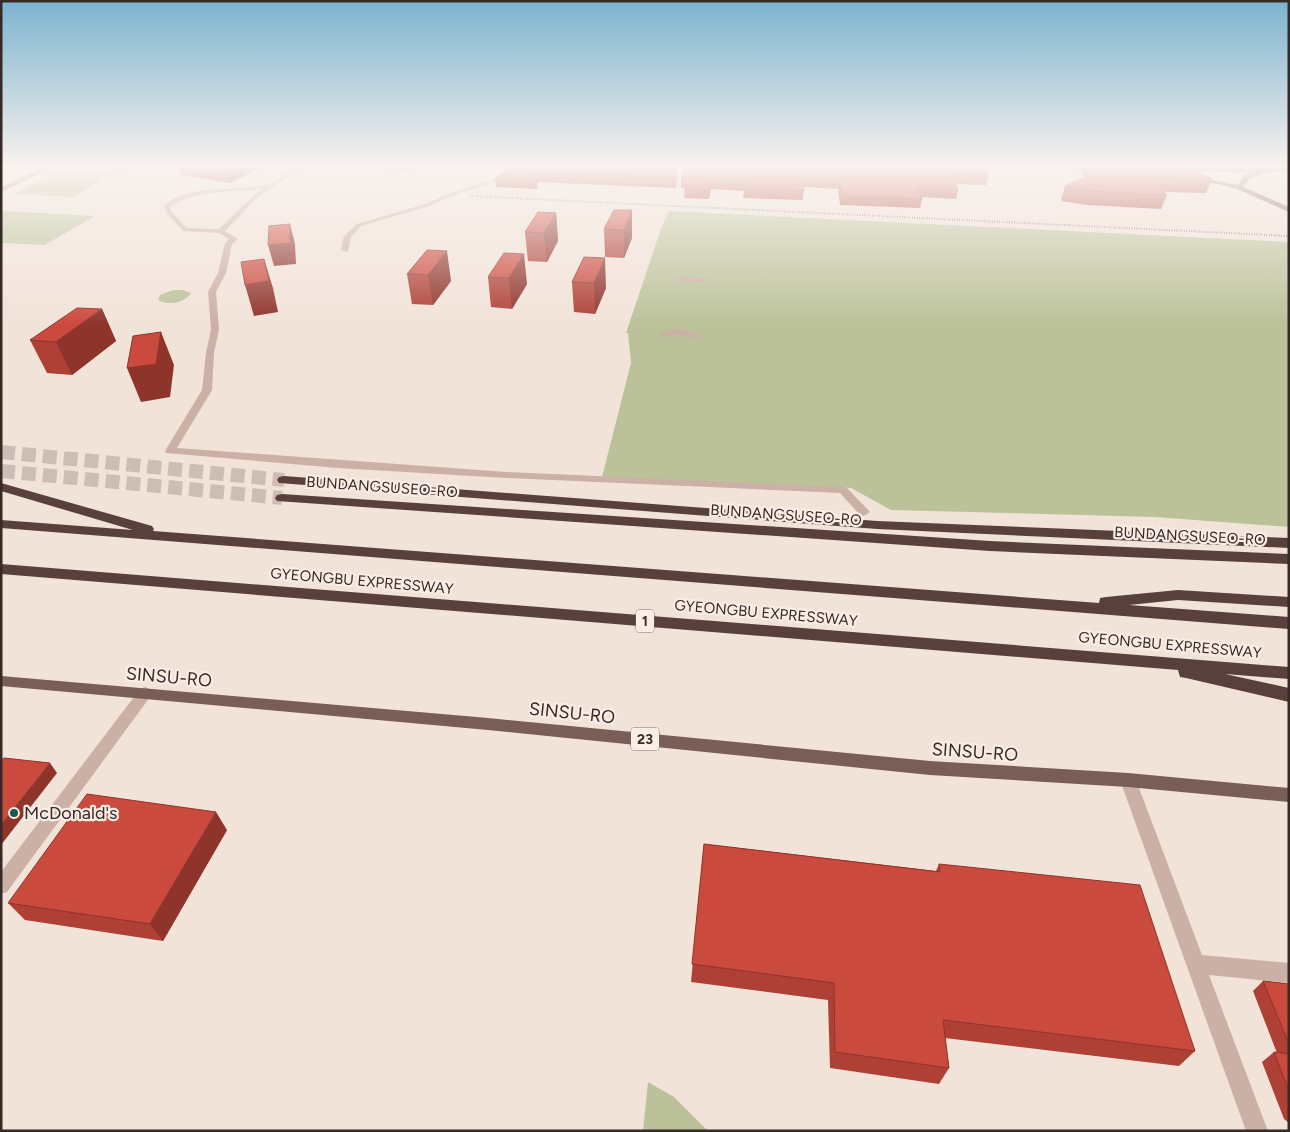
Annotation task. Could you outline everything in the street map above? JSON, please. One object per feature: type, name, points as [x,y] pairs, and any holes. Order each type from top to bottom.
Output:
[{"type":"highway","name":"BUNDANGSUSEO-RO","points":[[284,480],[877,525],[1289,543]]},
{"type":"highway","points":[[1,487],[180,538]]},
{"type":"highway","name":"BUNDANGSUSEO-RO","points":[[282,498],[990,546],[1289,559]]},
{"type":"highway","name":"GYEONGBU EXPRESSWAY","points":[[1,524],[1289,623]]},
{"type":"highway","name":"GYEONGBU EXPRESSWAY","points":[[1,569],[1289,673]]},
{"type":"highway","points":[[1066,605],[1178,595],[1289,602]]},
{"type":"highway","points":[[1126,660],[1289,695]]},
{"type":"main road","name":"SINSU-RO","points":[[1,680],[488,724],[930,768],[1128,780],[1289,795]]},
{"type":"street","points":[[175,219],[185,230],[221,231],[234,239],[228,243],[222,272],[212,292],[216,329],[210,353],[207,390],[170,451],[307,463],[603,481],[843,490],[864,512]]},
{"type":"street","points":[[221,231],[234,219]]},
{"type":"street","points":[[345,250],[348,236],[359,225],[380,219]]},
{"type":"street","points":[[681,279],[704,280]]},
{"type":"street","points":[[664,334],[680,332],[695,335]]},
{"type":"street","points":[[1,886],[145,693]]},
{"type":"street","points":[[1128,780],[1257,1131]]},
{"type":"street","points":[[1195,964],[1289,973]]},
{"type":"green space","points":[[2,219],[90,219],[45,245],[1,243]]},
{"type":"green space","points":[[665,219],[826,219],[1289,242],[1289,527],[1155,517],[891,510],[851,488],[602,477],[631,363],[628,333],[626,333]]},
{"type":"green space","points":[[173,290],[183,290],[191,293],[181,301],[166,303],[158,300],[160,295]]},
{"type":"green space","points":[[648,1082],[674,1097],[708,1131],[643,1131]]},
{"type":"building","points":[[534,219],[553,219],[544,233],[525,232]]},
{"type":"building","points":[[609,219],[628,219],[624,230],[604,229]]},
{"type":"building","points":[[290,224],[290,243],[268,245],[269,226]]},
{"type":"building","points":[[427,250],[447,251],[428,275],[407,274]]},
{"type":"building","points":[[504,253],[524,254],[509,278],[488,277]]},
{"type":"building","points":[[584,257],[605,258],[594,283],[572,282]]},
{"type":"building","points":[[264,259],[269,281],[245,285],[241,262]]},
{"type":"building","points":[[77,308],[102,309],[56,342],[30,340]]},
{"type":"building","points":[[161,332],[156,364],[127,368],[133,336]]},
{"type":"building","points":[[4,758],[50,763],[1,825],[1,761]]},
{"type":"building","points":[[87,794],[216,812],[150,924],[8,903]]},
{"type":"building","points":[[704,844],[940,872],[939,864],[1140,885],[1195,1051],[943,1020],[949,1068],[835,1052],[834,983],[692,964]]},
{"type":"building","points":[[1263,981],[1289,984],[1289,1044]]},
{"type":"building","points":[[1274,1052],[1289,1054],[1289,1091]]},
{"type":"tunnel","points":[[1,452],[284,480]]},
{"type":"tunnel","points":[[1,471],[282,498]]},
{"type":"railway","points":[[937,219],[1289,236]]},
{"type":"place","name":"McDonald's","points":[[14,813]]}]
